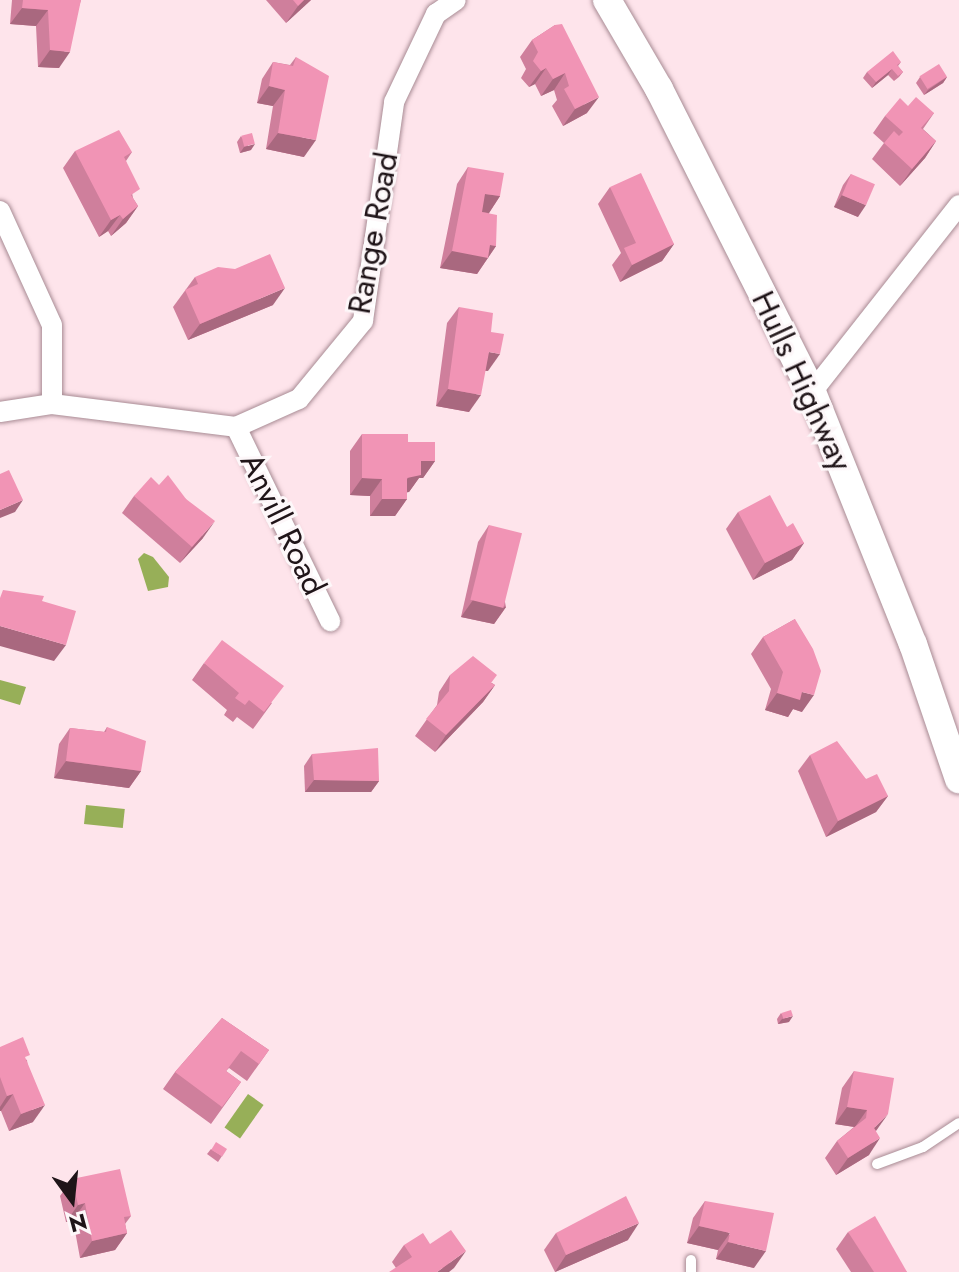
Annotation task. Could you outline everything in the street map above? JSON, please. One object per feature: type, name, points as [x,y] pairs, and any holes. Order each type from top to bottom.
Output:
[{"type":"street","name":"Range Road","points":[[236,427],[299,399],[363,321],[394,102],[431,7],[456,0]]},
{"type":"street","name":"Hulls Highway","points":[[607,0],[659,89],[812,392],[913,644],[959,779]]},
{"type":"street","points":[[812,392],[959,205]]},
{"type":"street","points":[[0,211],[52,325],[52,404]]},
{"type":"street","points":[[0,412],[52,404],[236,427]]},
{"type":"street","name":"Anvill Road","points":[[236,427],[330,621]]},
{"type":"lane","points":[[877,1164],[923,1147],[959,1123]]},
{"type":"lane","points":[[691,1260],[691,1272]]},
{"type":"shaded area","points":[[144,553],[153,557],[169,577],[168,587],[148,591],[138,559]]},
{"type":"shaded area","points":[[0,680],[26,687],[20,705],[0,699]]},
{"type":"shaded area","points":[[86,805],[125,809],[123,828],[84,824]]},
{"type":"shaded area","points":[[248,1094],[264,1105],[240,1138],[224,1128]]},
{"type":"building","points":[[23,0],[81,0],[70,52],[50,50],[48,10],[22,8]]},
{"type":"building","points":[[562,24],[599,97],[575,109],[564,89],[569,86],[565,73],[553,79],[546,68],[541,71],[533,61],[538,52],[532,40],[555,25]]},
{"type":"building","points":[[893,51],[901,62],[897,65],[903,72],[898,76],[892,69],[876,82],[867,72]]},
{"type":"building","points":[[296,57],[329,76],[316,140],[278,133],[285,90],[269,86],[273,62],[293,66]]},
{"type":"building","points":[[939,64],[947,77],[927,89],[919,76]]},
{"type":"building","points":[[916,97],[934,113],[921,128],[936,141],[912,169],[884,143],[894,131],[899,136],[903,132],[885,116],[900,98],[908,106]]},
{"type":"building","points":[[119,130],[132,152],[124,157],[140,189],[131,195],[138,206],[123,219],[120,215],[111,220],[75,151]]},
{"type":"building","points":[[252,133],[255,144],[244,146],[241,136]]},
{"type":"building","points":[[468,167],[504,173],[500,196],[485,194],[482,212],[497,215],[496,246],[490,245],[488,258],[452,251]]},
{"type":"building","points":[[641,173],[674,244],[632,265],[624,248],[636,243],[610,187]]},
{"type":"building","points":[[851,174],[875,184],[866,205],[842,195]]},
{"type":"building","points":[[270,254],[285,288],[200,324],[185,290],[198,284],[195,277],[218,267],[235,269]]},
{"type":"building","points":[[459,307],[493,313],[491,332],[504,334],[500,354],[489,352],[481,395],[448,389]]},
{"type":"building","points":[[362,434],[408,434],[408,442],[435,442],[435,461],[421,461],[421,475],[407,478],[407,499],[382,499],[382,479],[362,478]]},
{"type":"building","points":[[9,470],[23,500],[0,510],[0,474]]},
{"type":"building","points":[[168,475],[186,499],[215,521],[192,547],[134,496],[151,477],[159,485]]},
{"type":"building","points":[[770,495],[787,527],[793,523],[804,543],[765,563],[738,512]]},
{"type":"building","points":[[489,525],[522,533],[503,608],[470,600]]},
{"type":"building","points":[[3,590],[44,596],[42,601],[76,611],[66,645],[0,626]]},
{"type":"building","points":[[795,619],[813,649],[821,671],[814,695],[802,692],[800,700],[777,693],[783,672],[763,637]]},
{"type":"building","points":[[222,640],[284,686],[264,712],[249,700],[245,705],[235,698],[239,693],[204,663]]},
{"type":"building","points":[[473,656],[497,675],[491,683],[495,685],[446,735],[426,719],[449,691],[450,675]]},
{"type":"building","points":[[107,727],[146,741],[141,771],[66,761],[70,728],[106,732]]},
{"type":"building","points":[[837,741],[866,779],[877,774],[888,796],[838,821],[810,755]]},
{"type":"building","points":[[378,748],[379,781],[314,780],[312,754]]},
{"type":"building","points":[[791,1010],[793,1016],[783,1019],[781,1013]]},
{"type":"building","points":[[222,1018],[269,1050],[259,1064],[241,1051],[226,1071],[241,1082],[222,1107],[175,1072]]},
{"type":"building","points":[[23,1037],[30,1055],[25,1057],[45,1105],[21,1114],[13,1094],[7,1096],[0,1077],[0,1047]]},
{"type":"building","points":[[854,1071],[894,1078],[888,1114],[874,1128],[880,1138],[848,1158],[837,1141],[866,1118],[867,1110],[847,1107]]},
{"type":"building","points":[[216,1142],[227,1149],[222,1157],[211,1150]]},
{"type":"building","points":[[120,1169],[131,1216],[124,1217],[127,1233],[92,1241],[85,1203],[78,1205],[72,1179]]},
{"type":"building","points":[[626,1196],[639,1223],[566,1255],[556,1233]]},
{"type":"building","points":[[705,1201],[774,1213],[766,1251],[728,1242],[730,1233],[699,1226]]},
{"type":"building","points":[[875,1216],[907,1272],[874,1272],[848,1232]]},
{"type":"building","points":[[451,1230],[466,1251],[437,1272],[389,1272],[412,1257],[404,1245],[423,1233],[430,1244]]}]
